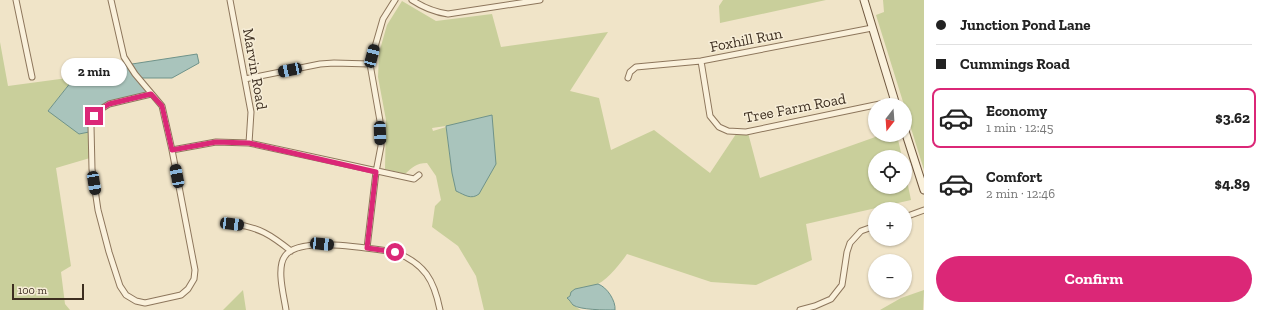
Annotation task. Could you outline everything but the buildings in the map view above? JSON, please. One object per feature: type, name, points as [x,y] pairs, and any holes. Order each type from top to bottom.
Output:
[{"type":"street","points":[[16,0],[32,77]]},
{"type":"street","points":[[111,0],[124,57],[128,65],[162,106],[195,270],[194,279],[188,289],[181,295],[145,303],[136,301],[126,295],[120,286],[109,252],[98,210],[92,170],[91,126],[94,116],[109,104],[151,94]]},
{"type":"street","name":"Marvin Road","points":[[232,0],[251,112],[249,143]]},
{"type":"street","points":[[367,248],[376,172],[381,146],[380,121],[370,64],[383,18],[395,0]]},
{"type":"street","points":[[412,0],[424,8],[435,12],[448,14],[540,0]]},
{"type":"street","points":[[864,0],[893,98]]},
{"type":"street","name":"Foxhill Run","points":[[628,78],[630,72],[636,68],[701,60],[872,28]]},
{"type":"street","name":"Tree Farm Road","points":[[701,60],[710,116],[719,127],[728,131],[746,132],[868,106]]},
{"type":"street","points":[[245,79],[320,64],[370,64]]},
{"type":"street","points":[[172,150],[216,142],[249,143],[414,180],[419,175]]},
{"type":"street","points":[[909,142],[924,190]]},
{"type":"street","points":[[912,214],[924,210]]},
{"type":"street","points":[[232,224],[257,229],[273,237],[291,251]]},
{"type":"street","points":[[800,310],[815,306],[831,299],[842,285],[847,252],[850,243],[861,231],[868,228]]},
{"type":"street","points":[[286,310],[281,272],[285,255],[305,245],[322,244],[395,252],[405,256],[425,272],[436,293],[440,310]]},
{"type":"green space","points":[[723,0],[826,0],[720,23],[719,6]]},
{"type":"green space","points":[[883,0],[924,0],[924,170],[912,131],[912,98],[902,98],[876,15],[884,12]]},
{"type":"green space","points":[[402,1],[436,21],[492,14],[501,47],[608,32],[570,91],[599,98],[611,150],[654,130],[710,173],[738,131],[747,129],[760,178],[868,140],[868,142],[899,142],[900,150],[868,150],[868,194],[910,194],[911,200],[902,202],[868,202],[868,210],[806,224],[812,260],[756,285],[711,282],[627,254],[614,270],[598,284],[571,292],[572,303],[581,310],[484,310],[476,276],[458,246],[432,227],[435,206],[441,200],[436,176],[427,163],[413,167],[405,174],[385,169],[386,120],[378,77],[379,53],[387,25]],"holes":[[[446,126],[469,197],[452,173],[446,127],[433,131],[432,128]]]},
{"type":"green space","points":[[0,42],[8,86],[75,77],[48,111],[89,132],[90,158],[56,168],[71,266],[61,272],[65,304],[70,310],[0,310]]},
{"type":"green space","points":[[243,290],[246,310],[223,310]]},
{"type":"green space","points":[[924,290],[923,310],[880,310],[901,298],[912,298],[912,294]]},
{"type":"water","points":[[197,54],[199,63],[172,78],[140,78],[153,94],[98,108],[89,132],[79,134],[48,111],[80,72]]},
{"type":"water","points":[[492,115],[496,164],[479,194],[471,197],[456,191],[452,173],[446,126]]},
{"type":"water","points":[[598,284],[605,288],[610,295],[615,306],[615,310],[576,307],[567,298],[575,289]]},
{"type":"route","points":[[94,116],[109,104],[151,94],[162,106],[172,150],[216,142],[249,143],[376,172],[367,248],[395,252]]}]
